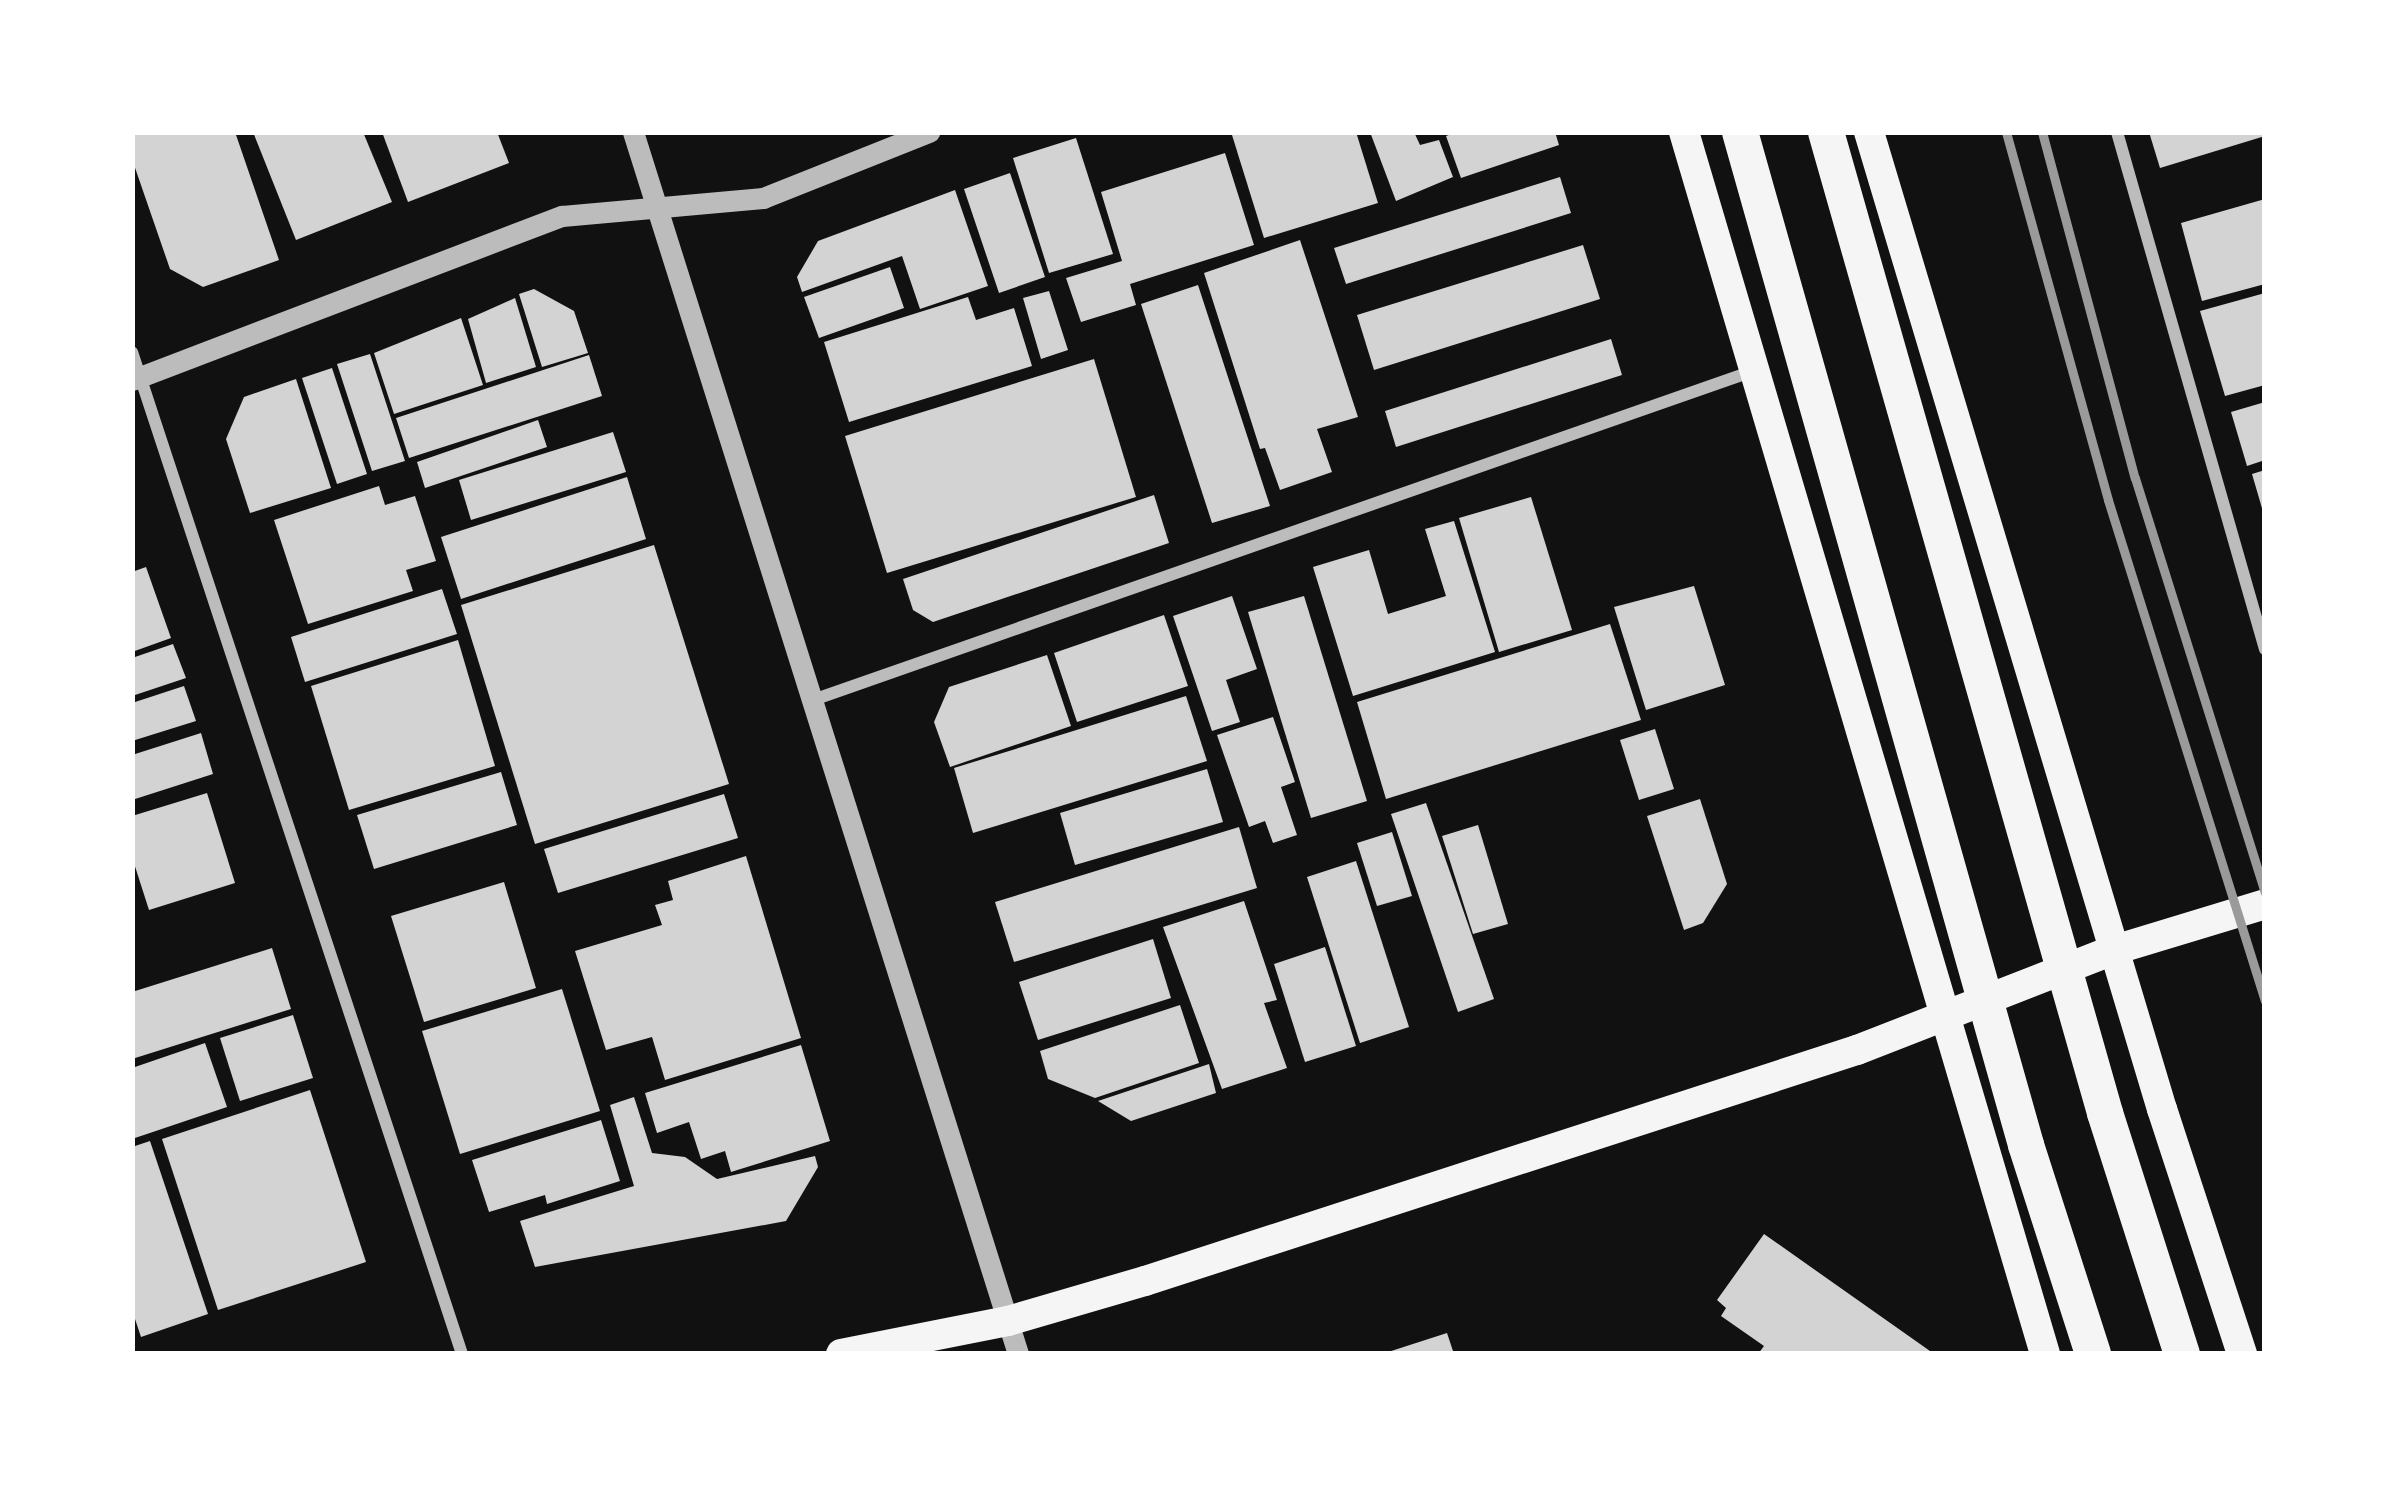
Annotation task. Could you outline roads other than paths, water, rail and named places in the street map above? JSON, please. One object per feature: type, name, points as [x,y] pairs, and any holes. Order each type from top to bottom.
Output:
[{"type":"highway","points":[[1740,132],[2026,1145],[2093,1354]]},
{"type":"highway","points":[[1826,132],[2105,1113],[2182,1354]]},
{"type":"main road","points":[[1684,132],[2044,1354]]},
{"type":"main road","points":[[1869,132],[2114,950],[2242,1354]]},
{"type":"main road","points":[[841,1354],[1008,1322],[1945,1018],[2114,950],[2265,904]]},
{"type":"street","points":[[633,132],[1018,1354]]},
{"type":"street","points":[[136,378],[562,216],[763,197],[929,132]]},
{"type":"street","points":[[2117,132],[2265,649]]},
{"type":"street","points":[[132,352],[136,378],[462,1354]]},
{"type":"street","points":[[813,700],[1757,369]]},
{"type":"railway","points":[[2006,132],[2108,500],[2265,1001]]},
{"type":"railway","points":[[2042,132],[2135,478],[2265,892]]}]
